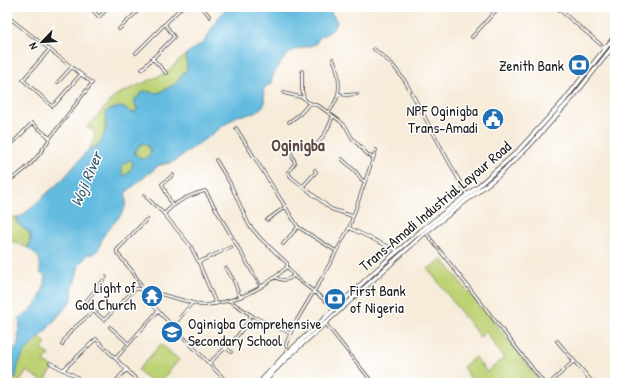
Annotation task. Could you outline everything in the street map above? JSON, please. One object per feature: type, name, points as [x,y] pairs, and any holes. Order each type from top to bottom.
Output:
[{"type":"main road","name":"Trans-Amadi Industrial Layour Road","points":[[264,383],[336,308],[398,251],[494,173],[525,144],[563,102],[615,36]]},
{"type":"main road","name":"Trans-Amadi Industrial Layour Road","points":[[259,383],[288,353],[426,232],[490,182],[528,147],[574,96],[615,44]]},
{"type":"main road","points":[[525,144],[528,147]]},
{"type":"street","points":[[90,7],[98,17],[109,7]]},
{"type":"street","points":[[119,29],[142,7]]},
{"type":"street","points":[[136,53],[182,7]]},
{"type":"street","points":[[202,7],[210,17]]},
{"type":"street","points":[[472,37],[499,7]]},
{"type":"street","points":[[556,7],[606,48]]},
{"type":"street","points":[[7,16],[92,84],[44,147],[22,173],[7,181]]},
{"type":"street","points":[[142,69],[174,37],[165,24]]},
{"type":"street","points":[[374,49],[392,64],[405,81],[467,195]]},
{"type":"street","points":[[49,50],[23,78],[23,80],[53,106],[81,74]]},
{"type":"street","points":[[152,58],[166,73]]},
{"type":"street","points":[[329,112],[338,94],[336,68],[333,59]]},
{"type":"street","points":[[58,82],[72,67]]},
{"type":"street","points":[[302,71],[302,90],[304,98],[309,104],[319,106],[329,112],[344,125],[352,138],[373,158]]},
{"type":"street","points":[[284,93],[304,98]]},
{"type":"street","points":[[338,94],[356,94]]},
{"type":"street","points":[[289,122],[300,114],[309,104]]},
{"type":"street","points":[[317,144],[329,127],[333,116]]},
{"type":"street","points":[[7,149],[32,123],[50,138]]},
{"type":"street","points":[[236,128],[298,227],[336,251]]},
{"type":"street","points":[[290,150],[295,163],[289,171],[289,174],[331,209],[352,216]]},
{"type":"street","points":[[288,353],[286,344],[290,333],[298,317],[315,291],[348,228],[376,150]]},
{"type":"street","points":[[342,159],[365,182]]},
{"type":"street","points":[[216,160],[231,185],[237,202],[249,225],[260,239],[286,262],[287,267],[293,276],[336,308]]},
{"type":"street","points":[[303,186],[316,172],[315,170]]},
{"type":"street","points":[[172,205],[162,184],[173,174]]},
{"type":"street","points":[[164,214],[172,205],[188,196],[205,191],[261,287]]},
{"type":"street","points":[[144,195],[164,214],[190,243],[216,304]]},
{"type":"street","points":[[267,220],[285,207]]},
{"type":"street","points":[[146,219],[117,251],[133,272],[144,294],[158,311],[228,383]]},
{"type":"street","points":[[283,244],[298,227]]},
{"type":"street","points":[[348,228],[398,251]]},
{"type":"street","points":[[426,232],[544,383]]},
{"type":"street","points":[[199,262],[232,247]]},
{"type":"street","points":[[106,277],[86,301],[86,304],[105,320],[135,289],[142,289],[203,306],[230,301],[250,294],[287,267]]},
{"type":"street","points":[[226,268],[234,281],[240,297]]},
{"type":"street","points":[[275,277],[280,280],[284,280],[293,276]]},
{"type":"street","points":[[230,301],[251,315],[290,333]]},
{"type":"street","points":[[173,326],[192,303]]},
{"type":"street","points":[[62,345],[63,341],[71,331],[94,311]]},
{"type":"street","points":[[116,358],[158,311]]},
{"type":"street","points":[[209,363],[234,340],[245,326],[251,315]]},
{"type":"street","points":[[324,322],[373,383]]},
{"type":"street","points":[[110,327],[129,344]]},
{"type":"street","points":[[63,370],[94,339],[97,340],[116,358],[140,383]]},
{"type":"street","points":[[557,340],[593,383]]},
{"type":"street","points":[[226,348],[231,352]]},
{"type":"street","points":[[550,383],[574,361]]},
{"type":"street","points":[[50,362],[77,377]]},
{"type":"street","points":[[114,383],[127,369]]},
{"type":"green space","points":[[186,54],[187,69],[174,85],[158,93],[144,91],[134,102],[137,107],[137,111],[133,113],[128,111],[105,120],[103,138],[98,145],[89,149],[95,138],[94,131],[87,127],[116,95],[166,73]]},
{"type":"green space","points":[[143,143],[173,162],[159,165],[125,193],[121,171],[122,166]]},
{"type":"green space","points":[[12,217],[17,217],[16,222],[28,232],[30,237],[28,248],[7,239],[7,226]]},
{"type":"green space","points":[[88,254],[79,265],[72,291],[72,300],[40,337],[46,343],[42,350],[49,355],[44,362],[54,368],[44,382],[27,371],[19,383],[7,383],[15,366],[66,278]]},
{"type":"green space","points":[[442,259],[478,304],[486,311],[541,383],[474,383],[463,367],[475,357],[487,372],[504,358],[486,332],[480,337],[428,269]]},
{"type":"green space","points":[[161,344],[179,360],[159,383],[153,383],[138,370]]},
{"type":"water","name":"Woji River","points":[[227,7],[328,7],[337,22],[332,30],[320,37],[316,44],[290,52],[276,69],[271,83],[263,89],[265,103],[255,113],[237,116],[173,162],[159,165],[125,193],[126,206],[120,216],[104,235],[97,251],[94,254],[88,254],[79,265],[72,291],[72,300],[40,337],[26,350],[18,365],[16,378],[7,383],[7,361],[18,344],[20,318],[35,306],[41,295],[45,282],[45,276],[40,273],[39,258],[28,248],[31,239],[30,234],[18,224],[17,217],[22,216],[64,178],[89,149],[97,146],[106,130],[106,111],[122,107],[133,113],[137,110],[134,102],[136,98],[144,91],[158,93],[174,85],[187,69],[186,54],[204,42]],"holes":[[[143,143],[149,147],[151,153],[146,158],[142,159],[134,153]],[[130,159],[133,164],[131,169],[124,177],[122,166]]]},
{"type":"place","name":"Zenith Bank","points":[[579,65]]},
{"type":"place","name":"NPF Oginigba Trans-Amadi","points":[[493,119]]},
{"type":"place","name":"Light of God Church","points":[[152,296]]},
{"type":"place","name":"First Bank of Nigeria","points":[[335,299]]},
{"type":"place","name":"Oginigba Comprehensive Secondary School","points":[[172,332]]},
{"type":"district","name":"Oginigba","points":[[298,144]]}]
